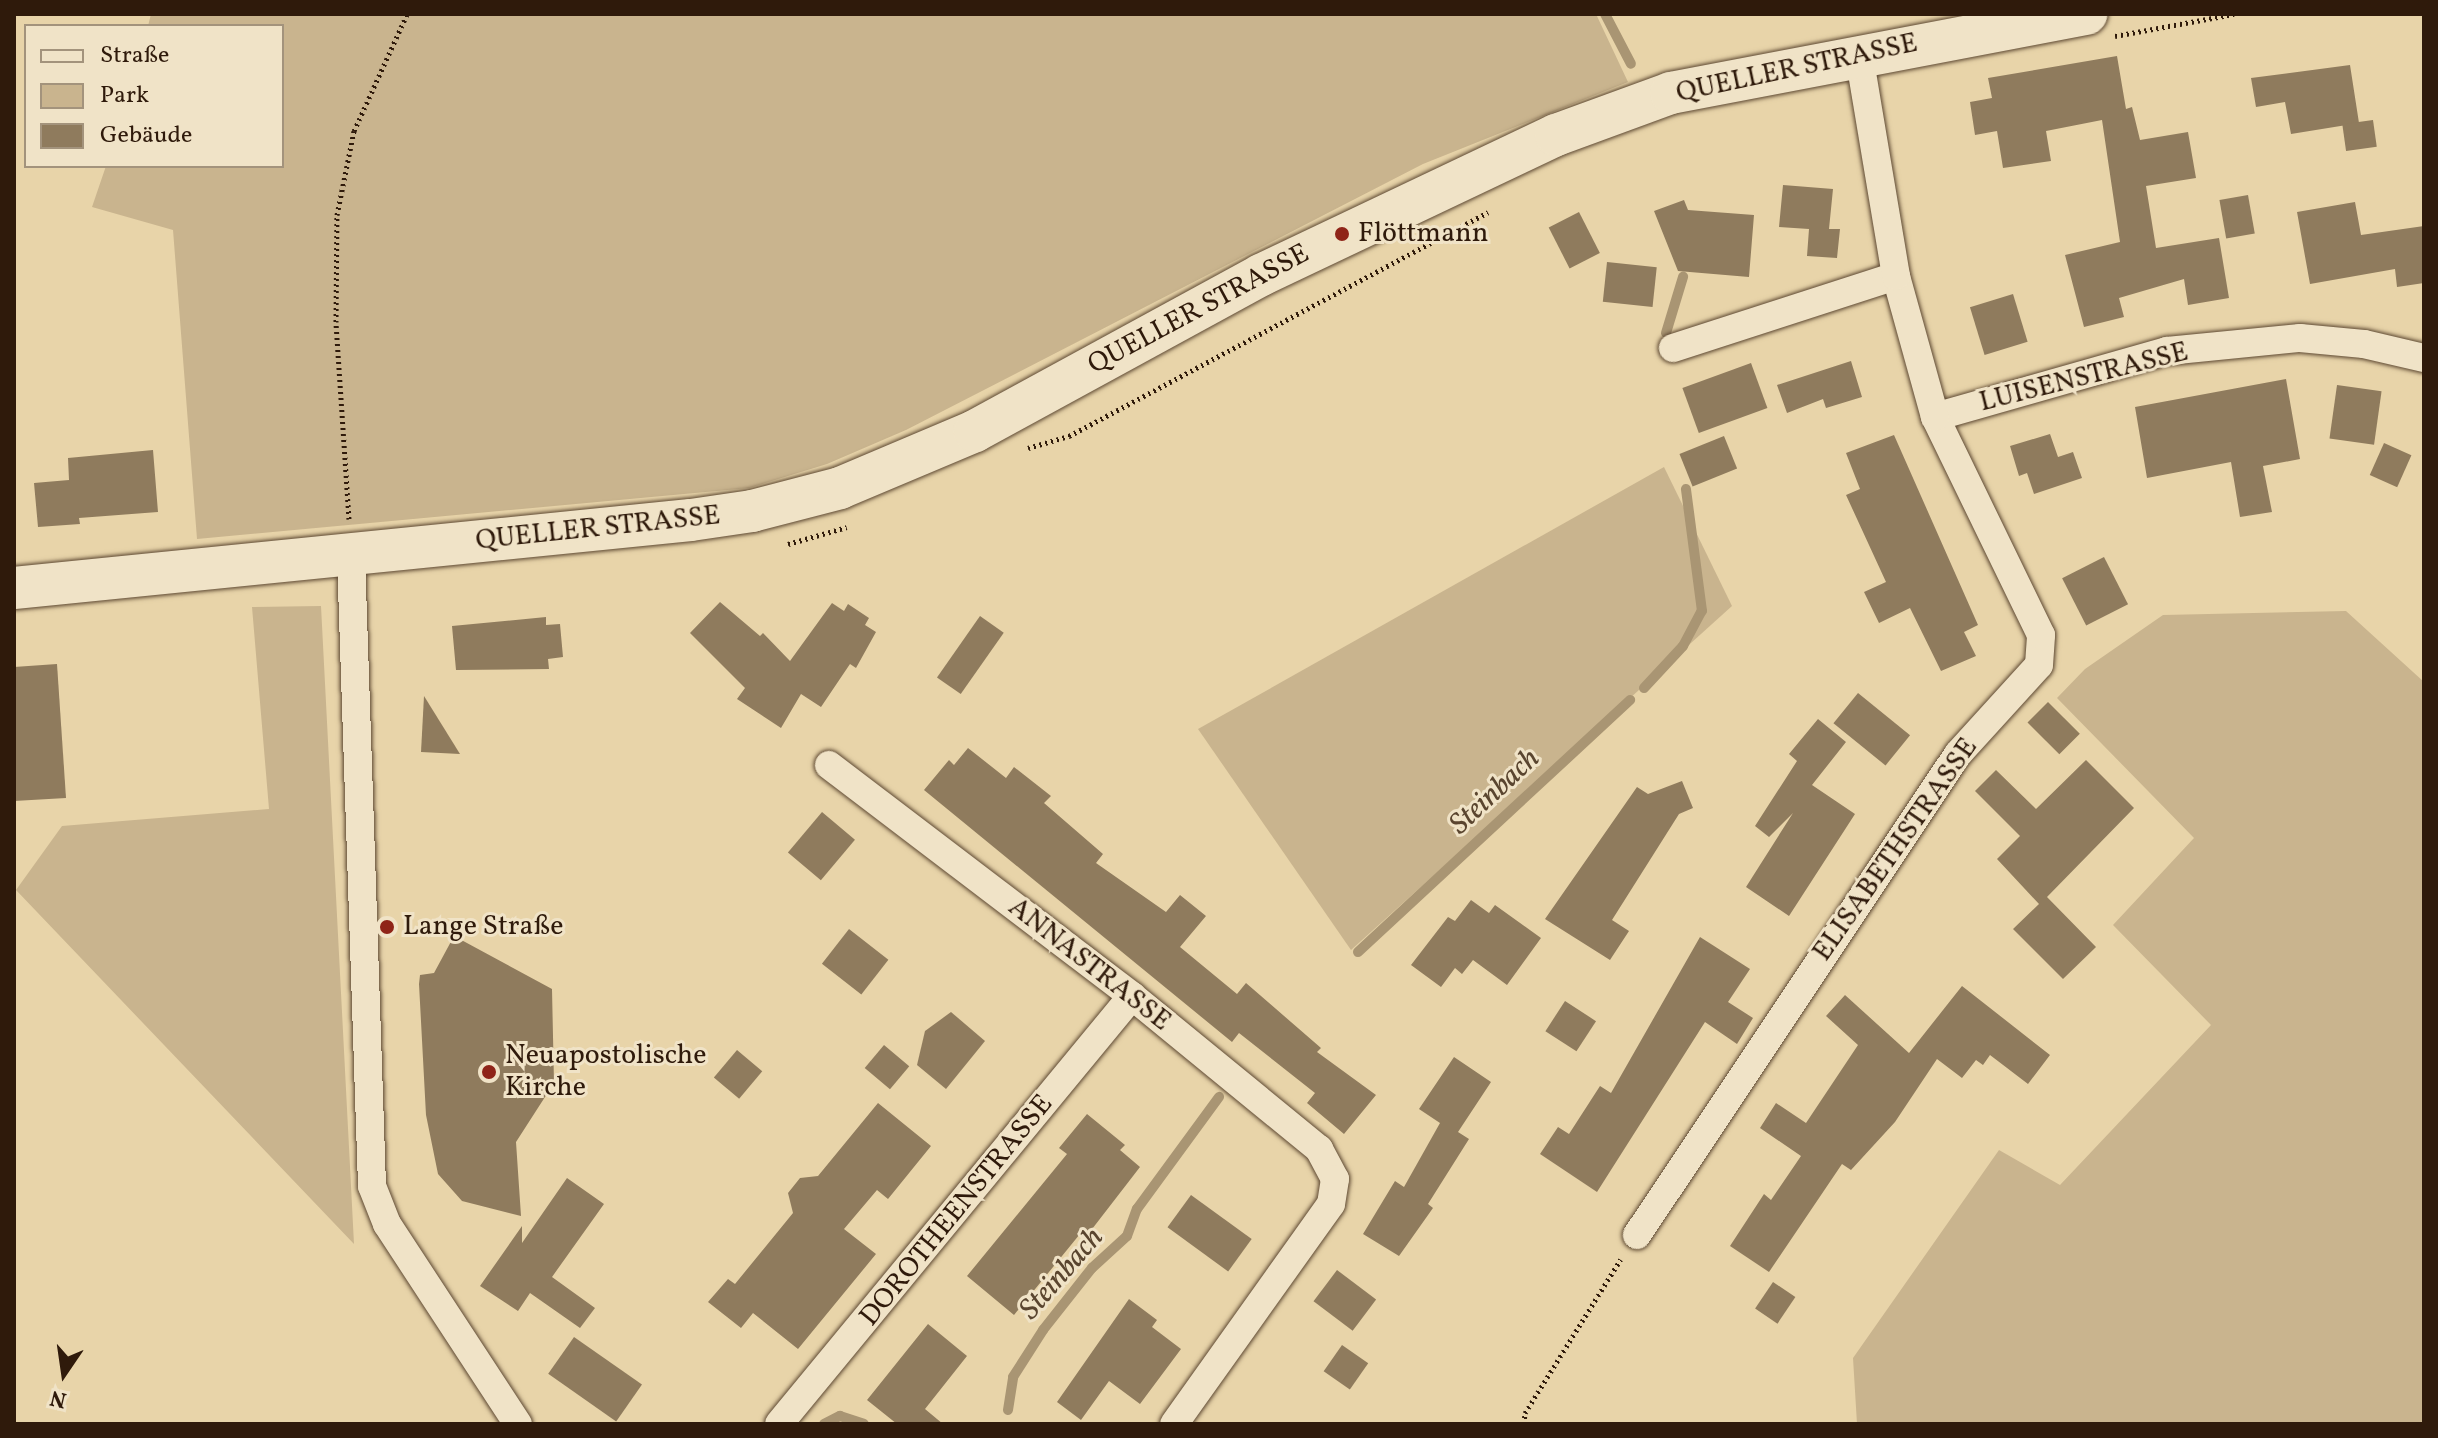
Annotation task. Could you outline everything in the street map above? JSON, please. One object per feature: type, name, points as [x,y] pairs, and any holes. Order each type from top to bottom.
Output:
[{"type":"street","name":"QUELLER STRASSE","points":[[14,588],[691,520],[752,511],[840,488],[975,431],[1261,275],[1556,135],[1671,93],[1859,54],[2087,14]]},
{"type":"street","name":"ELISABETHSTRASSE","points":[[1637,1235],[1958,754],[2039,665],[2041,635],[1935,417],[1896,276],[1859,54]]},
{"type":"street","points":[[1673,348],[1896,276]]},
{"type":"street","name":"LUISENSTRASSE","points":[[1935,417],[2167,351],[2300,338],[2364,344],[2424,358]]},
{"type":"street","points":[[351,556],[372,1186],[387,1224],[518,1424]]},
{"type":"street","name":"ANNASTRASSE","points":[[829,765],[1132,996],[1319,1149],[1335,1179],[1331,1204],[1174,1424]]},
{"type":"street","name":"DOROTHEENSTRASSE","points":[[779,1424],[1132,996]]},
{"type":"path","points":[[351,556],[336,322],[337,215],[354,131],[407,14]]},
{"type":"path","points":[[1524,1424],[1525,1413],[1637,1235]]},
{"type":"green space","points":[[151,14],[1596,14],[1628,82],[1423,164],[906,430],[827,464],[749,488],[197,539],[173,230],[92,207],[105,168],[284,168],[284,24],[148,24]]},
{"type":"green space","points":[[1664,467],[1732,606],[1351,950],[1198,729]]},
{"type":"green space","points":[[321,606],[354,1244],[16,890],[62,826],[269,809],[252,607]]},
{"type":"green space","points":[[2346,611],[2424,682],[2424,1424],[1857,1424],[1853,1358],[1999,1150],[2060,1185],[2211,1025],[2113,925],[2194,838],[2057,698],[2085,669],[2163,615]]},
{"type":"building","points":[[2117,56],[2126,109],[2132,107],[2140,140],[2188,132],[2196,178],[2146,186],[2156,248],[2219,238],[2229,298],[2188,305],[2184,279],[2119,298],[2124,317],[2084,327],[2065,255],[2120,242],[2102,120],[2046,131],[2051,161],[2003,168],[1997,131],[1975,135],[1970,102],[1992,98],[1988,78]]},
{"type":"building","points":[[2350,65],[2359,123],[2291,134],[2285,102],[2256,107],[2251,78]]},
{"type":"building","points":[[2373,120],[2377,147],[2346,151],[2342,124]]},
{"type":"building","points":[[1783,185],[1833,189],[1829,229],[1840,229],[1837,258],[1807,256],[1809,229],[1779,227]]},
{"type":"building","points":[[2248,195],[2255,233],[2226,238],[2219,200]]},
{"type":"building","points":[[1684,200],[1688,210],[1754,215],[1749,277],[1678,271],[1654,211]]},
{"type":"building","points":[[2355,202],[2361,235],[2424,226],[2424,283],[2397,287],[2395,269],[2310,284],[2297,212]]},
{"type":"building","points":[[1579,212],[1600,253],[1570,268],[1549,227]]},
{"type":"building","points":[[1607,262],[1657,267],[1653,307],[1603,302]]},
{"type":"building","points":[[2013,294],[2028,342],[1985,355],[1970,307]]},
{"type":"building","points":[[1851,361],[1862,397],[1826,408],[1823,399],[1787,413],[1777,385]]},
{"type":"building","points":[[1751,363],[1767,408],[1699,433],[1682,388]]},
{"type":"building","points":[[2286,379],[2300,459],[2263,466],[2272,512],[2240,517],[2231,462],[2147,478],[2135,407]]},
{"type":"building","points":[[2337,385],[2382,391],[2374,445],[2329,438]]},
{"type":"building","points":[[2050,434],[2058,457],[2073,452],[2082,478],[2034,494],[2027,473],[2019,476],[2010,446]]},
{"type":"building","points":[[1894,435],[1978,625],[1964,632],[1976,656],[1941,671],[1910,608],[1879,623],[1864,592],[1886,582],[1846,495],[1860,489],[1846,453]]},
{"type":"building","points":[[1724,436],[1737,468],[1693,486],[1679,454]]},
{"type":"building","points":[[2384,443],[2411,455],[2397,487],[2370,475]]},
{"type":"building","points":[[153,450],[158,512],[79,518],[80,524],[38,527],[34,483],[69,480],[68,458]]},
{"type":"building","points":[[2104,557],[2128,604],[2086,626],[2062,578]]},
{"type":"building","points":[[720,602],[760,636],[763,633],[790,661],[832,603],[844,611],[848,604],[869,618],[865,625],[876,632],[856,668],[850,664],[821,707],[801,694],[781,728],[737,699],[745,688],[690,633]]},
{"type":"building","points":[[980,616],[1004,633],[961,694],[937,677]]},
{"type":"building","points":[[546,617],[546,625],[560,624],[563,657],[548,659],[549,669],[456,670],[452,626]]},
{"type":"building","points":[[57,664],[66,798],[14,801],[14,667]]},
{"type":"building","points":[[1858,693],[1910,735],[1886,765],[1833,723]]},
{"type":"building","points":[[424,696],[460,754],[421,752]]},
{"type":"building","points":[[2048,702],[2080,734],[2059,754],[2027,723]]},
{"type":"building","points":[[1818,719],[1846,742],[1812,785],[1855,814],[1789,916],[1746,887],[1793,813],[1769,837],[1755,826],[1797,761],[1789,754]]},
{"type":"building","points":[[968,748],[1006,778],[1014,767],[1051,796],[1044,803],[1103,854],[1096,863],[1166,912],[1180,895],[1206,916],[1180,947],[1237,994],[1246,983],[1321,1048],[1317,1052],[1376,1095],[1344,1134],[1307,1103],[1315,1093],[1239,1033],[1232,1042],[924,790],[949,760],[954,765]]},
{"type":"building","points":[[2086,760],[2134,808],[2047,897],[2096,947],[2063,979],[2013,929],[2039,904],[1997,859],[2020,836],[1975,791],[1996,770],[2036,809]]},
{"type":"building","points":[[1682,781],[1693,808],[1679,814],[1612,920],[1629,931],[1610,960],[1545,919],[1637,787],[1648,794]]},
{"type":"building","points":[[822,812],[855,840],[821,880],[788,853]]},
{"type":"building","points":[[1471,900],[1489,913],[1495,905],[1541,938],[1507,985],[1473,960],[1462,974],[1455,968],[1441,987],[1411,965],[1448,917],[1455,921]]},
{"type":"building","points":[[849,929],[888,960],[861,994],[822,964]]},
{"type":"building","name":"Neuapostolische Kirche","points":[[454,936],[552,989],[554,1083],[516,1142],[521,1216],[462,1201],[438,1174],[426,1115],[419,984],[420,975],[434,973]]},
{"type":"building","points":[[1700,937],[1750,969],[1728,1002],[1753,1018],[1737,1044],[1705,1022],[1597,1192],[1540,1154],[1558,1127],[1569,1134],[1600,1086],[1611,1093]]},
{"type":"building","points":[[1962,986],[2050,1055],[2028,1084],[1990,1055],[1983,1065],[1976,1060],[1962,1078],[1937,1059],[1895,1122],[1851,1170],[1842,1164],[1769,1272],[1730,1246],[1764,1194],[1771,1200],[1801,1156],[1760,1128],[1776,1103],[1806,1123],[1858,1045],[1826,1016],[1845,995],[1909,1053]]},
{"type":"building","points":[[1565,1001],[1596,1021],[1576,1051],[1545,1031]]},
{"type":"building","points":[[951,1012],[985,1041],[946,1089],[917,1065],[925,1031]]},
{"type":"building","points":[[884,1045],[909,1066],[890,1089],[865,1068]]},
{"type":"building","points":[[737,1050],[762,1071],[739,1099],[714,1078]]},
{"type":"building","points":[[1454,1057],[1491,1082],[1458,1132],[1469,1139],[1428,1204],[1433,1208],[1399,1256],[1363,1234],[1395,1181],[1404,1187],[1440,1123],[1419,1109]]},
{"type":"building","points":[[878,1103],[931,1146],[888,1199],[877,1190],[844,1229],[876,1254],[798,1349],[753,1313],[741,1328],[708,1302],[728,1279],[735,1284],[793,1213],[788,1193],[800,1178],[818,1176]]},
{"type":"building","points":[[1087,1114],[1125,1145],[1120,1150],[1140,1167],[1089,1233],[1084,1229],[1014,1315],[967,1276],[1067,1154],[1059,1148]]},
{"type":"building","points":[[567,1178],[604,1204],[552,1277],[595,1308],[580,1328],[530,1293],[518,1311],[480,1286],[522,1226],[522,1243]]},
{"type":"building","points":[[1191,1195],[1252,1239],[1228,1271],[1167,1227]]},
{"type":"building","points":[[1337,1270],[1376,1299],[1353,1331],[1314,1301]]},
{"type":"building","points":[[1773,1282],[1795,1297],[1777,1324],[1755,1309]]},
{"type":"building","points":[[1129,1299],[1157,1320],[1152,1327],[1181,1349],[1140,1404],[1109,1381],[1081,1420],[1057,1402]]},
{"type":"building","points":[[928,1324],[967,1356],[925,1409],[943,1424],[897,1424],[867,1400]]},
{"type":"building","points":[[574,1337],[642,1385],[616,1421],[548,1374]]},
{"type":"building","points":[[1342,1345],[1368,1363],[1350,1390],[1324,1371]]},
{"type":"waterway","name":"Steinbach","points":[[1605,14],[1631,64]]},
{"type":"waterway","name":"Steinbach","points":[[1666,333],[1683,277]]},
{"type":"waterway","name":"Steinbach","points":[[1644,688],[1683,646],[1702,611],[1686,489]]},
{"type":"waterway","name":"Steinbach","points":[[1358,952],[1630,700]]},
{"type":"waterway","name":"Steinbach","points":[[1008,1410],[1013,1377],[1043,1330],[1092,1268],[1127,1236],[1137,1209],[1219,1097]]},
{"type":"waterway","name":"Steinbach","points":[[824,1424],[840,1416],[864,1424]]},
{"type":"place","name":"Flöttmann","points":[[1342,234]]},
{"type":"place","name":"Lange Straße","points":[[387,927]]},
{"type":"place","name":"Neuapostolische Kirche","points":[[489,1072]]}]
